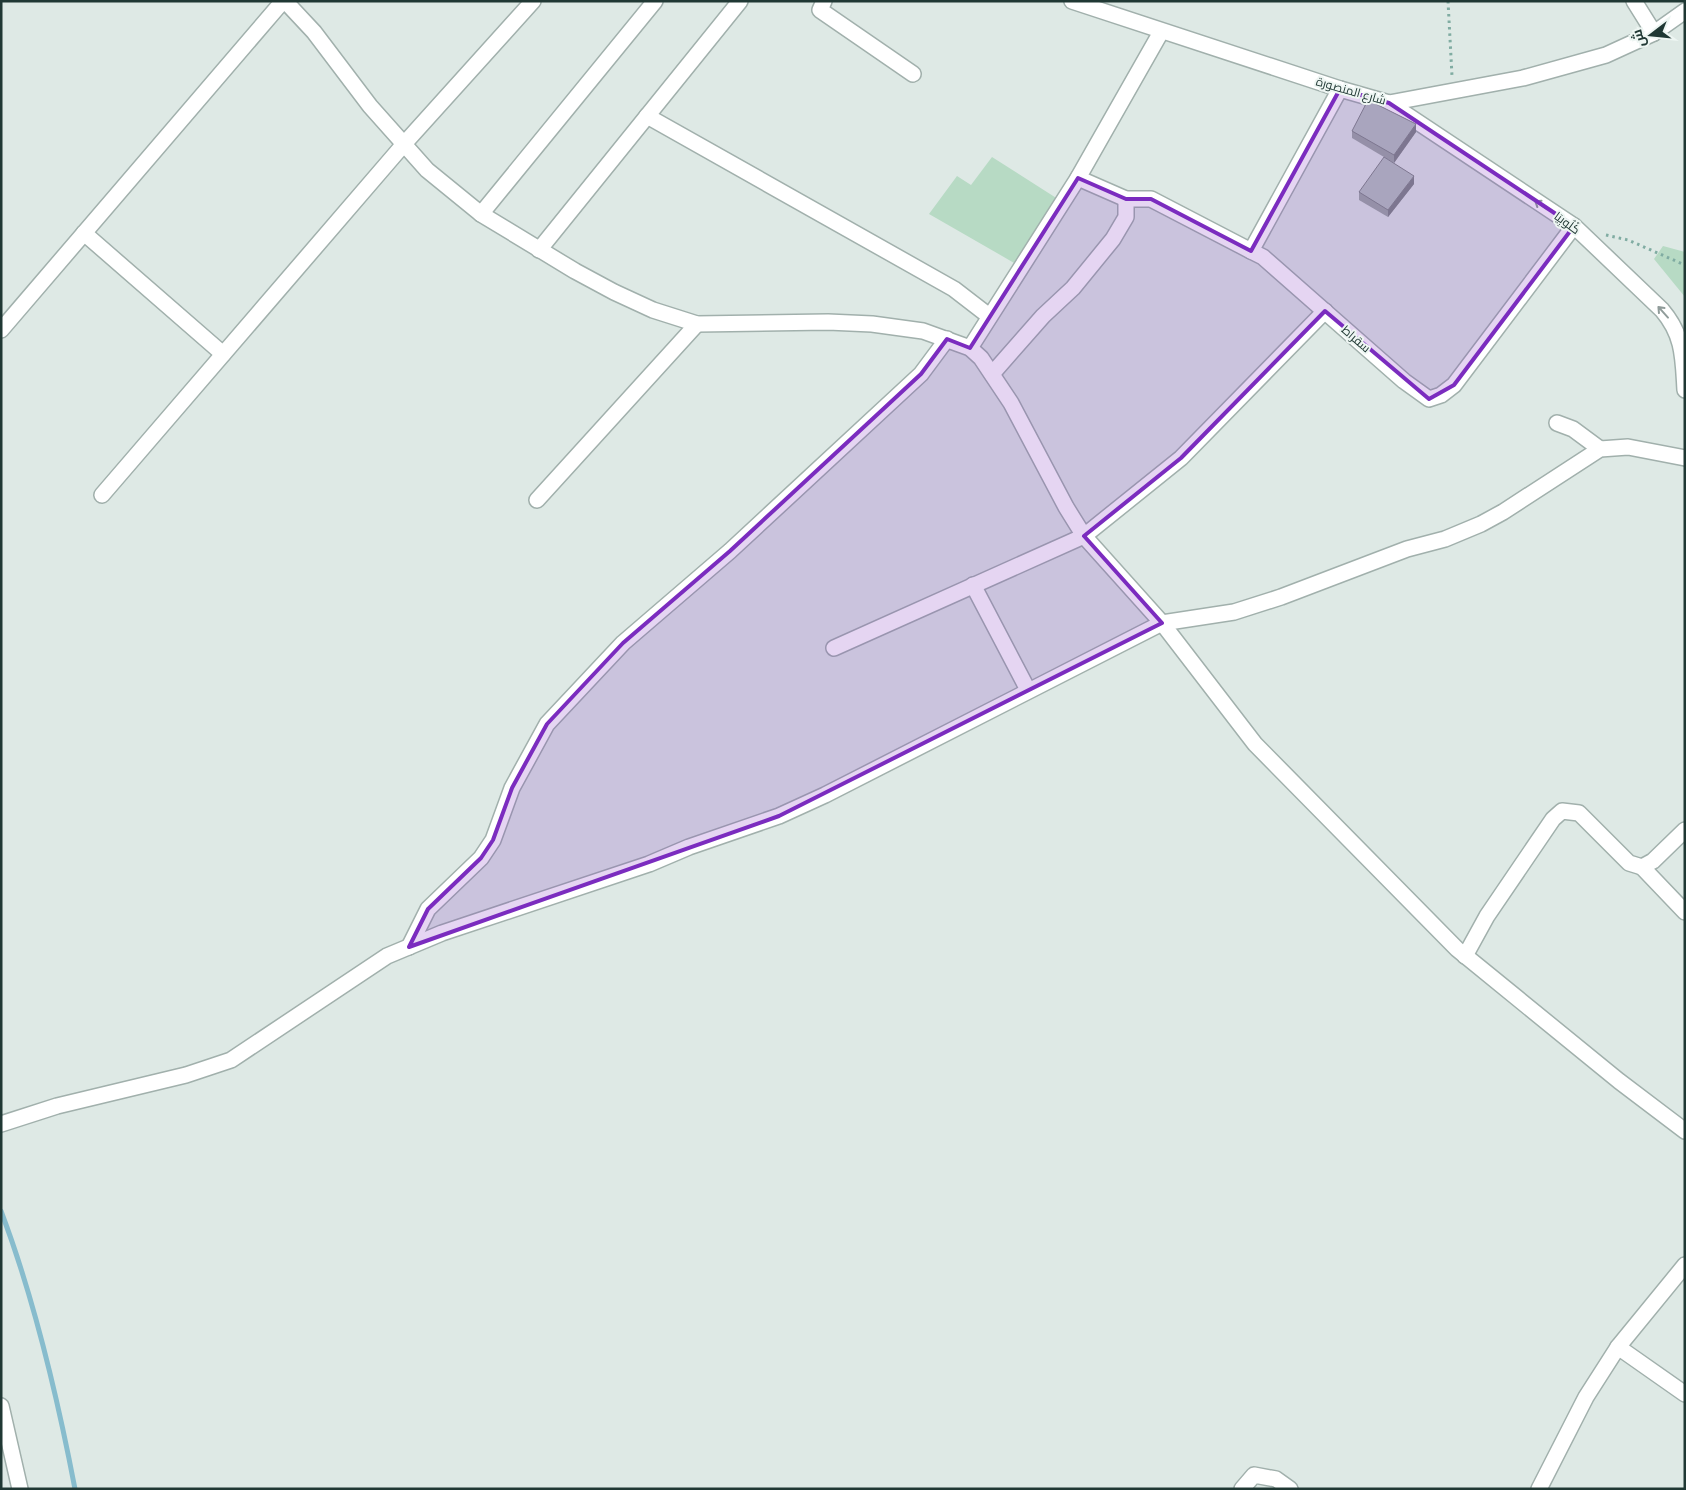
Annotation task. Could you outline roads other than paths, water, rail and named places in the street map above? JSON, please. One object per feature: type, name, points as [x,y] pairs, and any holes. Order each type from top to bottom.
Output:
[{"type":"street","points":[[1,330],[284,1],[314,32],[370,106],[426,170],[481,214],[539,250],[653,310],[697,324],[828,322],[872,324],[923,331],[970,348],[992,374],[1011,403],[1066,507],[1084,536],[1162,623],[1255,744],[1465,956],[1619,1081],[1685,1131]]},
{"type":"street","points":[[102,495],[404,144],[533,1]]},
{"type":"street","points":[[481,214],[654,1]]},
{"type":"street","points":[[539,250],[740,1]]},
{"type":"street","points":[[824,1],[820,10],[913,74]]},
{"type":"street","name":"شارع المنصورة","points":[[1072,1],[1160,32],[1340,90],[1389,103],[1523,78],[1597,58],[1654,33],[1685,11]]},
{"type":"street","points":[[1634,1],[1654,33]]},
{"type":"street","points":[[970,348],[1078,178],[1160,32]]},
{"type":"street","points":[[1250,252],[1340,90]]},
{"type":"street","name":"كْلُوبِيَا","points":[[1389,103],[1574,226],[1662,310],[1674,324],[1680,340],[1685,390]]},
{"type":"street","points":[[647,116],[954,289],[989,316]]},
{"type":"street","points":[[992,374],[1043,316],[1073,288],[1113,240],[1126,217],[1126,199],[1078,178]]},
{"type":"street","name":"سقراط","points":[[1126,199],[1150,199],[1263,257],[1404,381],[1429,400],[1441,395],[1454,385],[1574,226]]},
{"type":"street","points":[[84,232],[223,354]]},
{"type":"street","points":[[834,648],[1084,536],[1181,458],[1325,311]]},
{"type":"street","points":[[537,500],[697,324]]},
{"type":"street","points":[[409,947],[428,909],[481,858],[493,840],[512,788],[547,724],[623,642],[730,551],[922,374],[947,339]]},
{"type":"street","points":[[1557,423],[1573,429],[1600,449]]},
{"type":"street","points":[[1,1124],[57,1106],[186,1075],[231,1060],[387,956],[482,919],[649,864],[689,847],[779,816],[825,795],[1162,623],[1234,612],[1281,597],[1407,549],[1445,539],[1503,512],[1600,449],[1628,447],[1685,458]]},
{"type":"street","points":[[973,585],[1028,690]]},
{"type":"street","points":[[1465,956],[1487,916],[1536,847],[1553,818],[1562,811],[1579,813],[1629,863],[1642,866],[1685,912]]},
{"type":"street","points":[[1642,866],[1653,861],[1685,830]]},
{"type":"street","points":[[1538,1489],[1586,1397],[1618,1347],[1685,1265]]},
{"type":"street","points":[[1618,1347],[1685,1394]]},
{"type":"street","points":[[1,1406],[20,1489]]},
{"type":"street","points":[[1242,1489],[1254,1475],[1276,1479],[1290,1489]]},
{"type":"waterway","points":[[1,1211],[35,1314],[61,1419],[75,1489]]}]
